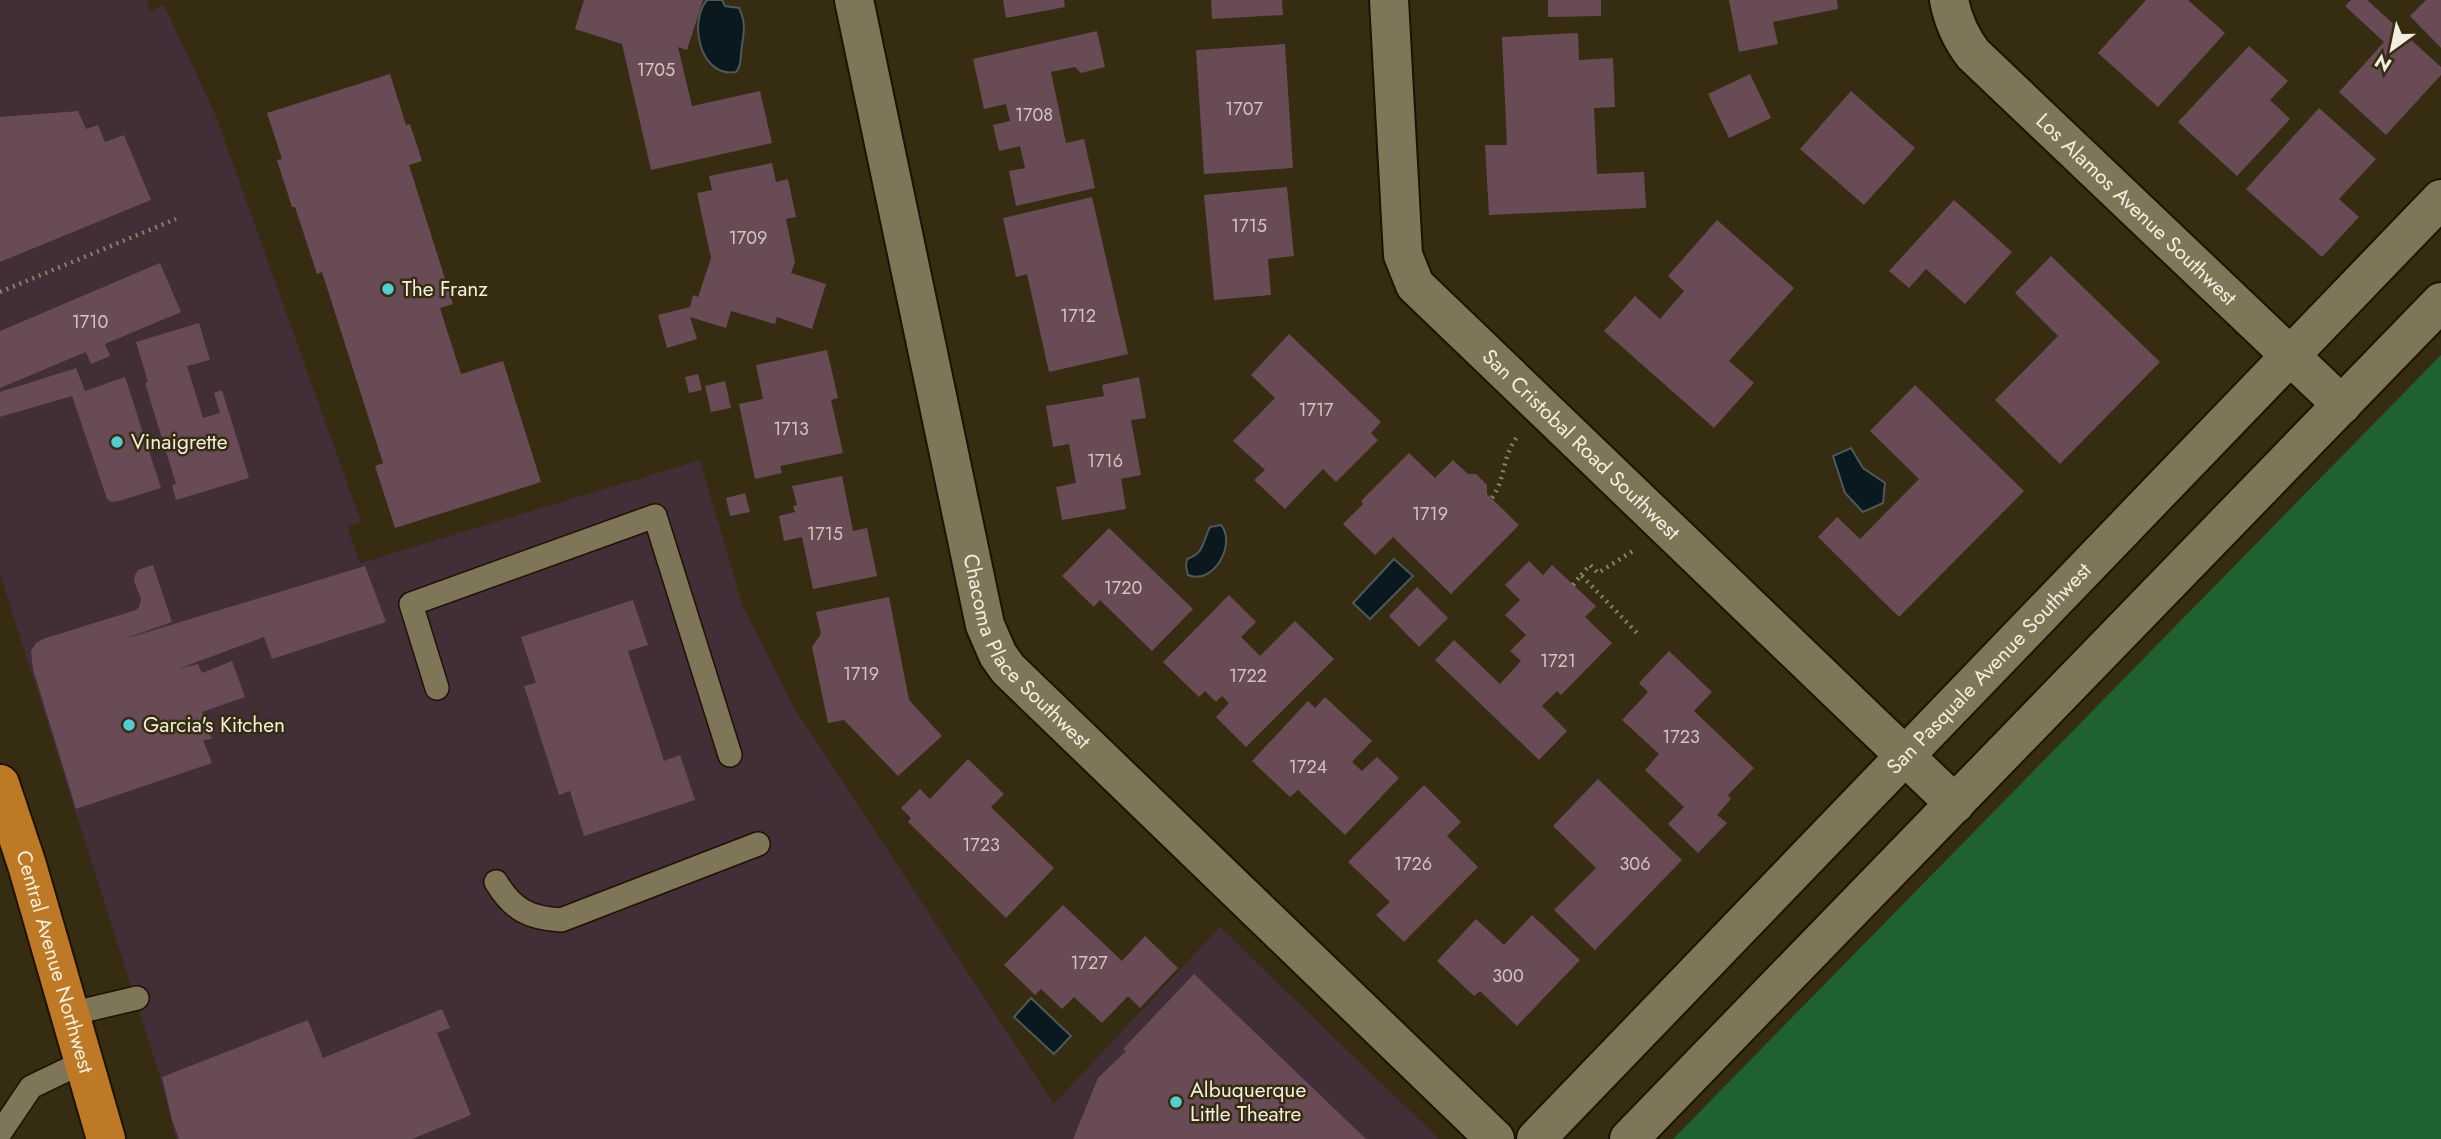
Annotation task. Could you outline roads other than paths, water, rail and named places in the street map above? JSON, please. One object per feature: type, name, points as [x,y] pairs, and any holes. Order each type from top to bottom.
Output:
[{"type":"main road","name":"Central Avenue Northwest","points":[[0,784],[27,865],[106,1139]]},
{"type":"street","name":"Chacoma Place Southwest","points":[[854,0],[985,625],[998,655],[1008,669],[1495,1139]]},
{"type":"street","name":"San Cristobal Road Southwest","points":[[1389,0],[1403,255],[1415,285],[1955,804]]},
{"type":"street","name":"Los Alamos Avenue Southwest","points":[[1949,0],[1960,37],[1973,54],[2342,405]]},
{"type":"street","name":"San Pasquale Avenue Southwest","points":[[1536,1139],[2441,200]]},
{"type":"street","points":[[1629,1139],[2441,302]]},
{"type":"lane","points":[[437,688],[411,604],[655,516],[730,755]]},
{"type":"lane","points":[[496,882],[506,900],[522,911],[540,919],[561,920],[758,844]]},
{"type":"lane","points":[[70,1014],[137,998]]},
{"type":"lane","points":[[0,1133],[31,1087],[83,1062]]},
{"type":"place","name":"The Franz","points":[[388,289]]},
{"type":"place","name":"Vinaigrette","points":[[117,442]]},
{"type":"place","name":"Garcia's Kitchen","points":[[129,725]]},
{"type":"place","name":"Albuquerque Little Theatre","points":[[1176,1102]]}]
